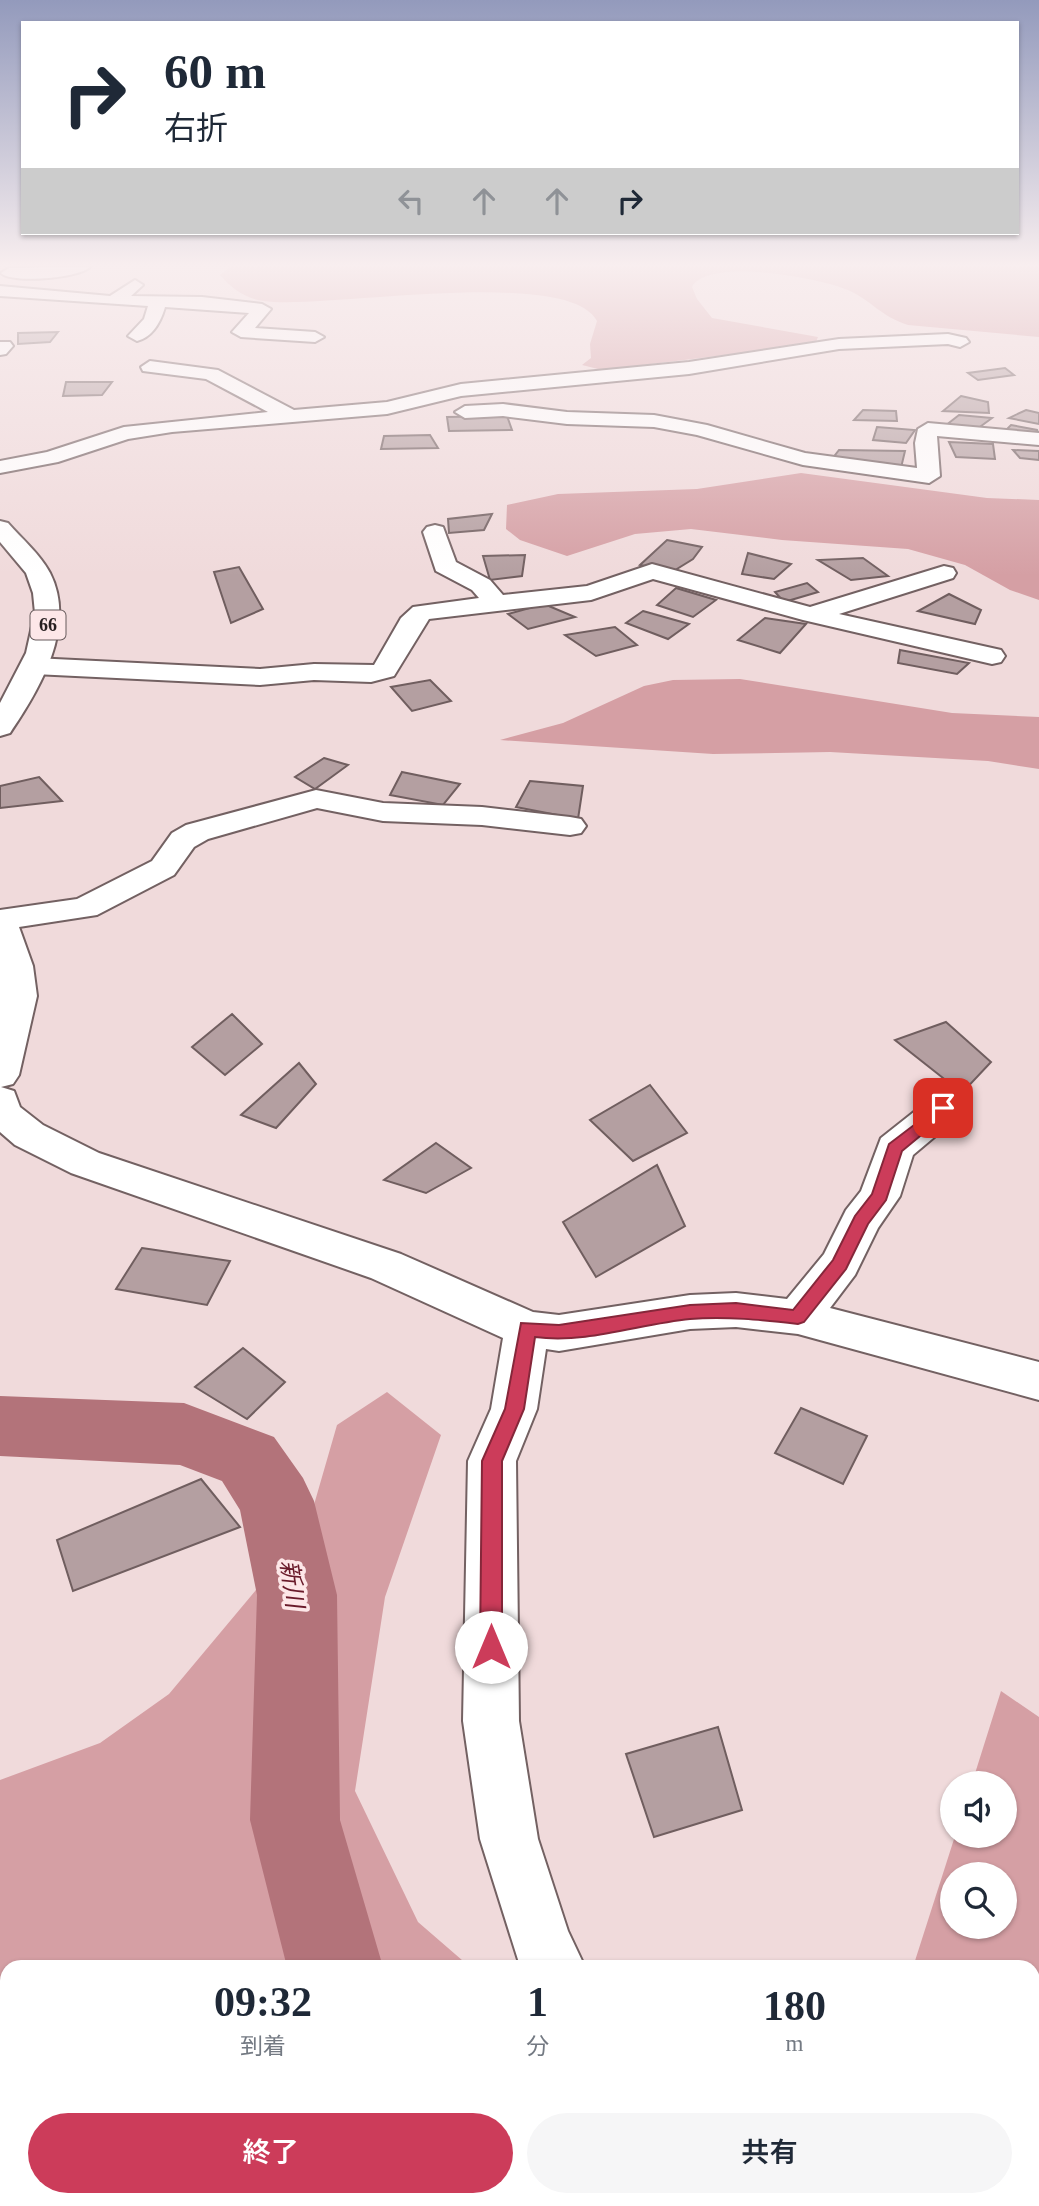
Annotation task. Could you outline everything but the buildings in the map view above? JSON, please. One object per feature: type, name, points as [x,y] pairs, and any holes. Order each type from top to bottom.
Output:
[{"type":"street","points":[[176,370],[211,374],[295,418]]},
{"type":"street","points":[[0,467],[51,458],[124,433],[295,418],[415,402],[461,390],[669,370]]},
{"type":"street","points":[[415,402],[460,411],[503,410],[567,418],[674,424],[810,461],[929,476],[925,443],[928,429],[1039,439]]},
{"type":"street","points":[[994,435],[1007,415]]},
{"type":"street","name":"66","points":[[0,528],[37,571],[49,597],[48,628],[34,666],[0,727]]},
{"type":"street","points":[[435,532],[445,566],[481,584],[498,605]]},
{"type":"street","points":[[34,666],[260,677],[314,673],[371,674],[384,670],[414,618],[422,612],[591,593],[652,571],[812,615],[992,656]]},
{"type":"street","points":[[812,615],[944,573]]},
{"type":"street","points":[[0,1075],[19,996],[16,966],[0,921],[85,908],[163,867],[183,840],[197,832],[316,799],[383,812],[482,816],[570,825]]},
{"type":"street","points":[[0,1100],[2,1113],[29,1135],[85,1163],[386,1266],[527,1329],[559,1333],[690,1312],[736,1310],[798,1317],[1039,1381]]},
{"type":"street","points":[[798,1317],[840,1264],[861,1221],[880,1196],[895,1148],[943,1108]]},
{"type":"street","points":[[527,1329],[514,1409],[492,1461],[491,1721],[509,1839],[542,1944],[550,1960]]},
{"type":"shaded area","points":[[801,473],[987,498],[1039,500],[1039,600],[1010,590],[965,565],[908,549],[782,540],[691,529],[635,534],[567,556],[520,540],[506,529],[507,505],[558,494],[697,489]]},
{"type":"shaded area","points":[[740,679],[952,713],[1039,717],[1039,769],[988,761],[830,752],[713,754],[500,740],[563,723],[644,686],[673,680]]},
{"type":"shaded area","points":[[387,1392],[441,1435],[385,1597],[355,1791],[418,1922],[462,1960],[0,1960],[0,1780],[100,1743],[169,1694],[307,1529],[337,1425]]},
{"type":"shaded area","points":[[1001,1691],[1039,1717],[1039,1960],[915,1960],[940,1883],[940,1939],[1017,1939],[1017,1862],[947,1862],[951,1848],[1017,1848],[1017,1771],[976,1771]]},
{"type":"waterway","name":"新川","points":[[0,1426],[184,1434],[248,1459],[276,1501],[297,1595],[295,1820],[333,1960]]},
{"type":"route","points":[[491,1647],[492,1461],[514,1409],[527,1329],[559,1333],[690,1312],[736,1310],[798,1317],[840,1264],[861,1221],[880,1196],[895,1148],[943,1108]]}]
